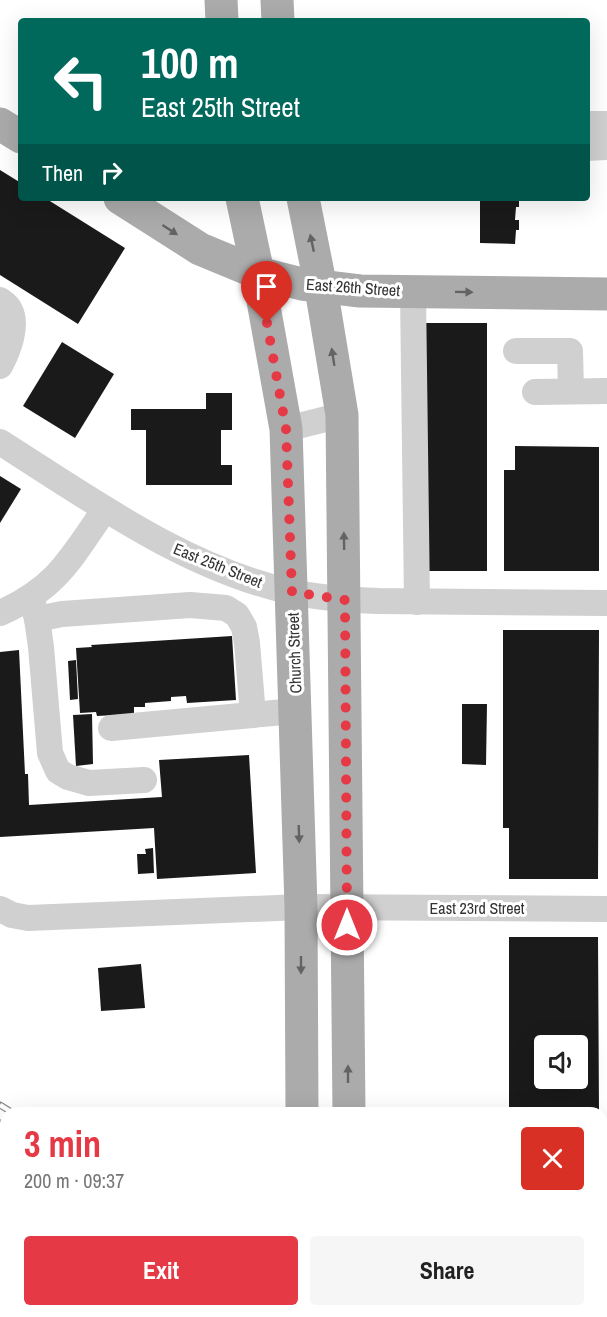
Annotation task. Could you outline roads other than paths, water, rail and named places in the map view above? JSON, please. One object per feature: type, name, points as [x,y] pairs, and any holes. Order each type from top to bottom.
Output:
[{"type":"main road","points":[[221,0],[222,18]]},
{"type":"main road","points":[[277,0],[278,18]]},
{"type":"main road","points":[[0,124],[18,135]]},
{"type":"main road","name":"East 26th Street","points":[[125,201],[200,249],[258,273],[321,288],[360,291],[607,294]]},
{"type":"main road","name":"Church Street","points":[[243,201],[286,429],[301,907],[302,1107]]},
{"type":"main road","points":[[304,201],[342,415],[349,1107]]},
{"type":"street","points":[[590,124],[607,124]]},
{"type":"street","points":[[590,148],[607,147]]},
{"type":"street","points":[[413,291],[417,602]]},
{"type":"street","points":[[0,300],[10,310],[12,324],[11,341],[0,366]]},
{"type":"street","points":[[516,351],[570,351],[571,392]]},
{"type":"street","points":[[536,392],[607,391]]},
{"type":"street","points":[[286,429],[342,415]]},
{"type":"street","name":"East 25th Street","points":[[0,442],[142,532],[199,560],[258,583],[292,592],[345,600],[607,603]]},
{"type":"street","points":[[105,508],[34,608],[50,753],[58,771],[68,777],[89,783],[144,780]]},
{"type":"street","points":[[0,613],[34,608],[62,614],[190,605],[226,608],[237,615],[244,627],[253,714]]},
{"type":"street","points":[[111,728],[296,711]]},
{"type":"street","name":"East 23rd Street","points":[[0,909],[12,915],[28,918],[301,907],[607,909]]}]
